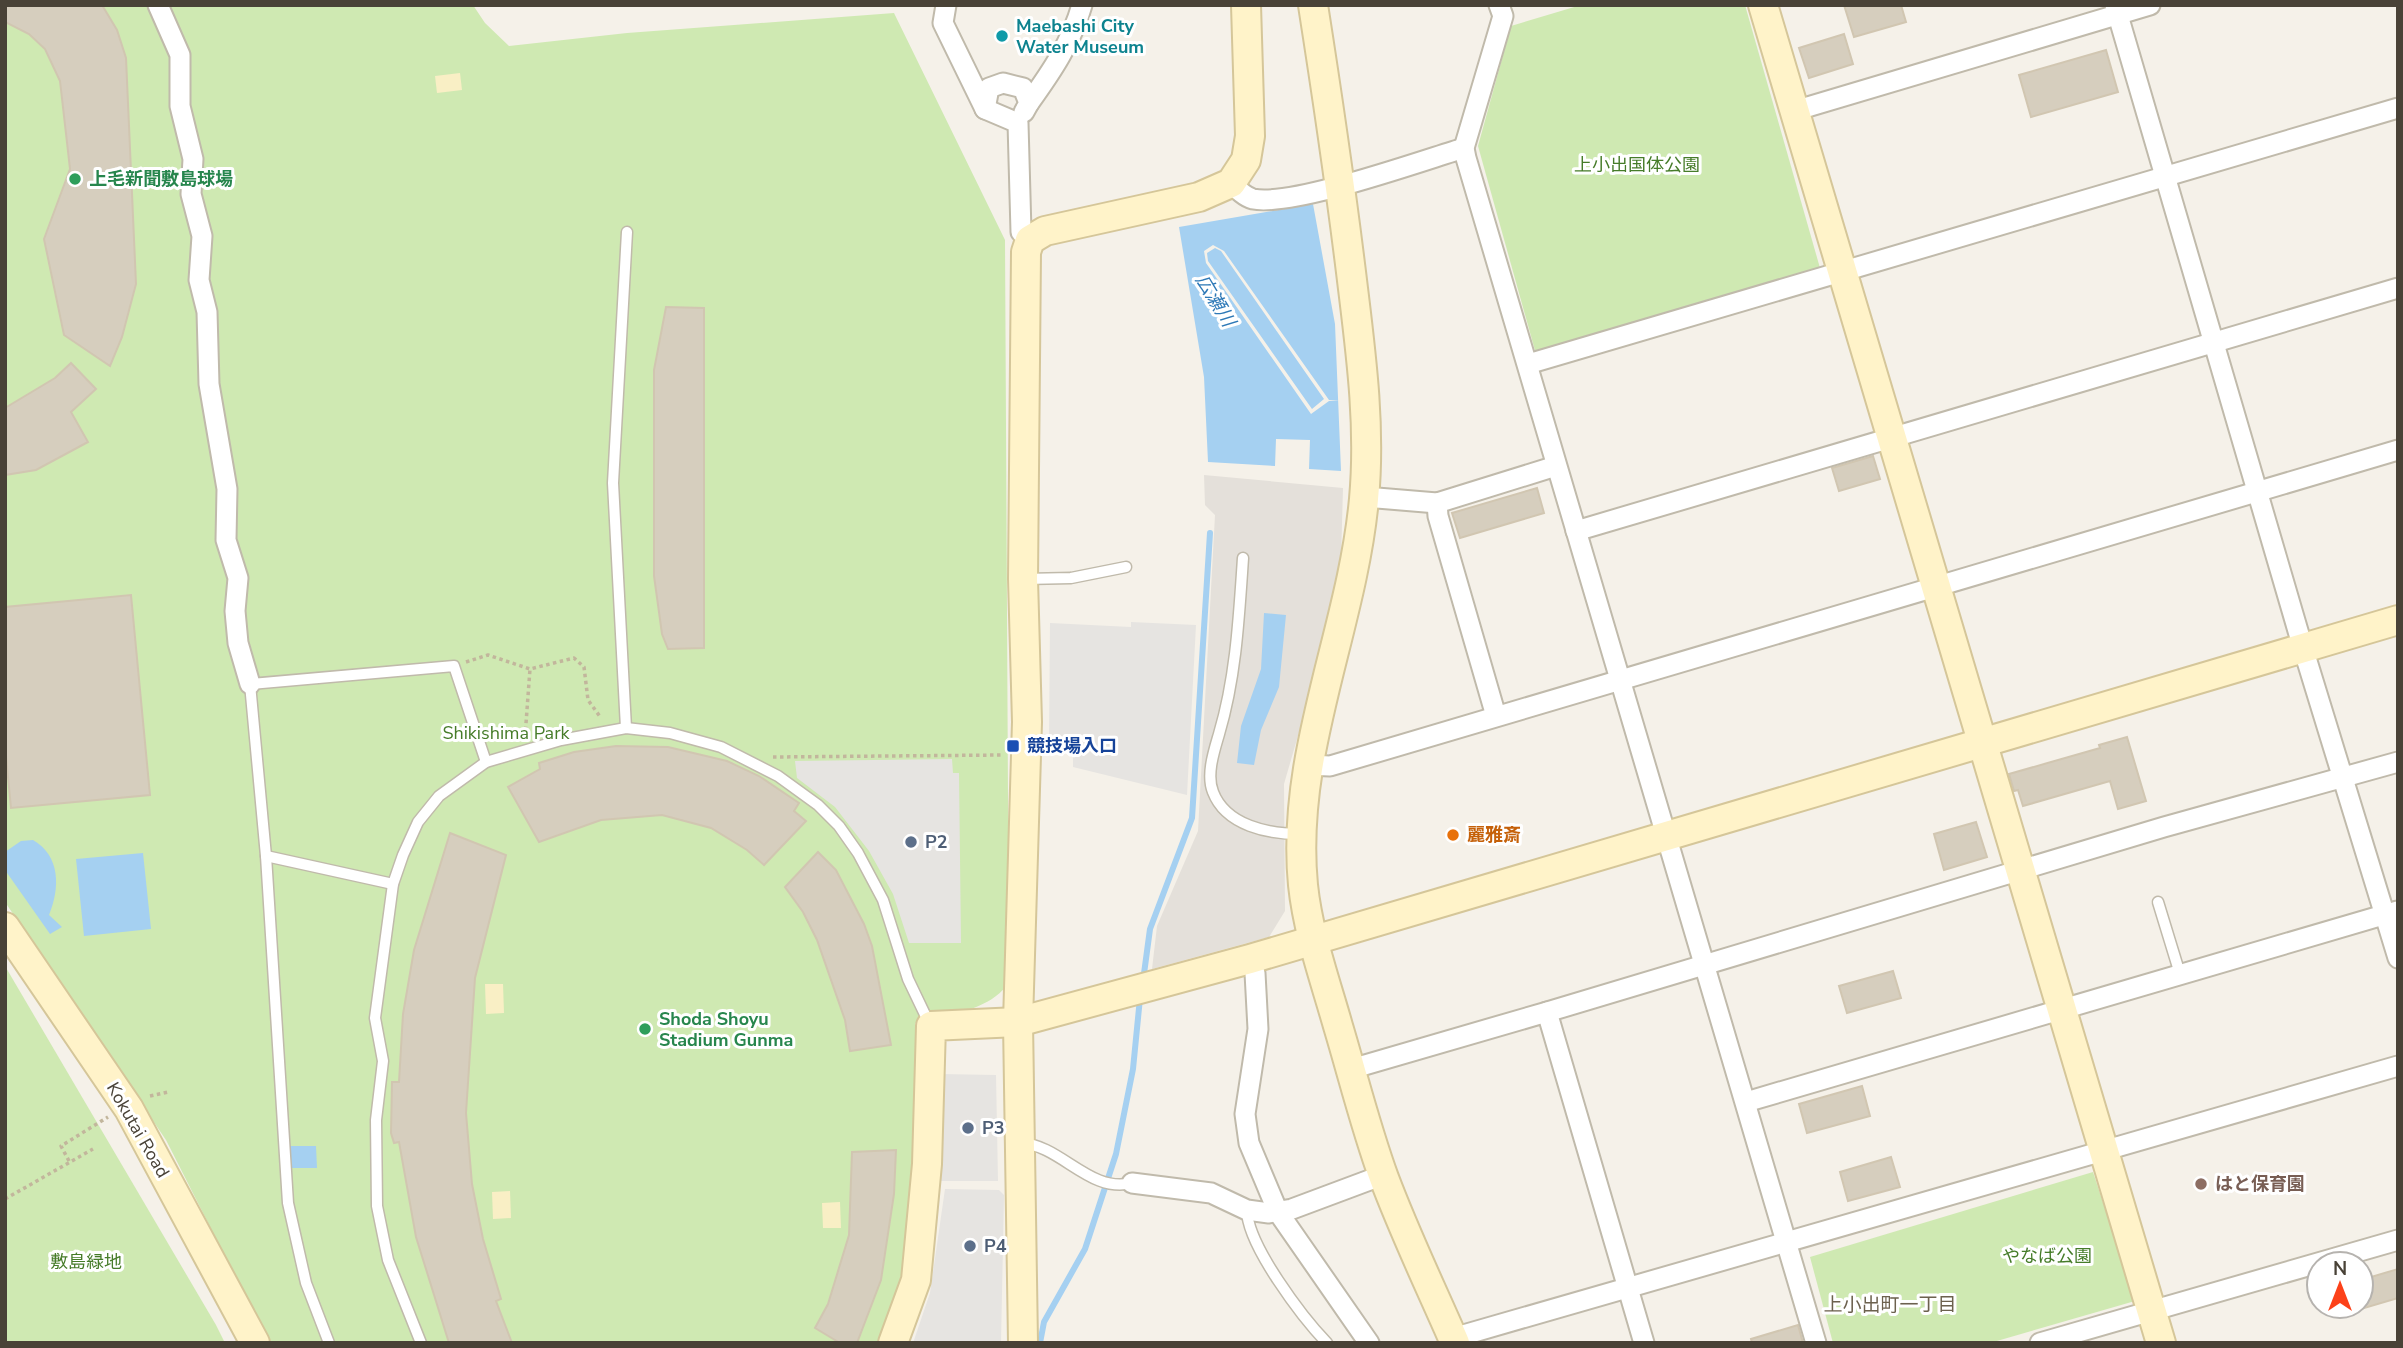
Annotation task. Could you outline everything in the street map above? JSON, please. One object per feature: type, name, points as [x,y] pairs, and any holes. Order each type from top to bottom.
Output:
[{"type":"street","points":[[158,5],[180,55],[180,106],[193,159],[191,194],[202,236],[199,280],[208,324],[209,384],[227,489],[226,540],[237,578],[235,611],[238,643],[250,684]]},
{"type":"street","points":[[946,5],[943,23],[985,109],[1018,123]]},
{"type":"street","points":[[1021,232],[1018,123],[1059,61],[1074,32],[1082,5]]},
{"type":"street","points":[[1023,1343],[1018,1023],[1027,722],[1023,579],[1027,245],[1037,235],[1054,229],[1199,197],[1231,183],[1245,160],[1250,136],[1246,5]]},
{"type":"street","points":[[1313,5],[1341,184],[1367,420],[1365,497],[1354,573],[1307,765],[1301,834],[1303,889],[1313,939],[1383,1175],[1454,1341],[1628,1288],[2104,1153],[2398,1066]]},
{"type":"street","points":[[1763,5],[2019,873],[2161,1343]]},
{"type":"street","points":[[1794,111],[2116,10],[2150,5]]},
{"type":"street","points":[[1506,9],[1464,148],[1816,1343]]},
{"type":"street","points":[[2116,10],[2303,648],[2343,778],[2391,913],[2398,958]]},
{"type":"street","points":[[985,109],[989,88],[1003,83],[1023,88],[1029,103]]},
{"type":"street","points":[[1528,364],[2398,107]]},
{"type":"street","points":[[1231,183],[1249,198],[1258,200],[1309,193],[1464,148]]},
{"type":"street","points":[[1576,531],[2398,288]]},
{"type":"street","points":[[1307,765],[1330,766],[2398,450]]},
{"type":"street","points":[[1365,497],[1437,503],[1556,466]]},
{"type":"street","points":[[1437,503],[1437,516],[1496,716]]},
{"type":"street","points":[[893,1343],[916,1280],[927,1164],[931,1027],[1018,1023],[1666,837],[2398,620]]},
{"type":"street","points":[[1351,1069],[2019,873],[2164,827],[2398,762]]},
{"type":"street","points":[[1746,1101],[2391,913]]},
{"type":"street","name":"Kokutai Road","points":[[5,927],[129,1109],[255,1343]]},
{"type":"street","points":[[1255,973],[1258,1029],[1245,1114],[1249,1143],[1278,1212],[1369,1343]]},
{"type":"street","points":[[1547,1012],[1644,1343]]},
{"type":"street","points":[[1123,1184],[1211,1193],[1247,1210],[1278,1212],[1383,1175]]},
{"type":"street","points":[[2040,1343],[2398,1240]]},
{"type":"lane","points":[[626,728],[613,483],[628,232]]},
{"type":"lane","points":[[1243,558],[1233,668],[1213,753],[1211,784],[1218,801],[1253,829],[1271,833],[1301,834]]},
{"type":"lane","points":[[1023,579],[1071,578],[1126,567]]},
{"type":"lane","points":[[329,1343],[306,1283],[288,1203],[266,856],[250,684],[454,666],[486,762]]},
{"type":"lane","points":[[421,1343],[388,1260],[377,1206],[376,1120],[383,1062],[375,1018],[393,884],[418,822],[439,796],[486,762],[525,750],[626,728],[670,733],[721,747],[778,776],[818,805],[858,853],[883,900],[908,979],[931,1027]]},
{"type":"lane","points":[[266,856],[393,884]]},
{"type":"lane","points":[[2158,902],[2180,974]]},
{"type":"lane","points":[[1020,1143],[1038,1144],[1100,1180],[1123,1184]]},
{"type":"lane","points":[[1247,1210],[1249,1227],[1281,1284],[1311,1326],[1327,1343]]},
{"type":"path","points":[[454,666],[488,655],[530,669],[574,659],[584,667],[588,700],[599,717],[614,730]]},
{"type":"path","points":[[525,750],[530,669]]},
{"type":"path","points":[[761,767],[768,759],[776,756],[1005,755]]},
{"type":"path","points":[[141,1098],[168,1092]]},
{"type":"path","points":[[69,1162],[61,1146],[113,1114]]},
{"type":"path","points":[[5,1199],[93,1149]]},
{"type":"shaded area","points":[[1204,475],[1343,488],[1341,560],[1326,639],[1284,784],[1285,911],[1269,937],[1152,969],[1157,926],[1198,831],[1215,515],[1205,505]]},
{"type":"shaded area","points":[[1131,622],[1196,625],[1187,795],[1073,767],[1073,740],[1049,742],[1050,623],[1131,627]]},
{"type":"shaded area","name":"P2","points":[[952,759],[953,773],[959,773],[961,943],[909,943],[893,894],[869,851],[835,807],[797,778],[795,761]]},
{"type":"shaded area","name":"P3","points":[[940,1074],[996,1075],[998,1181],[937,1181]]},
{"type":"shaded area","name":"P4","points":[[945,1189],[999,1190],[1004,1195],[1001,1343],[913,1343],[930,1293]]},
{"type":"green space","name":"Shikishima Park","points":[[5,5],[473,5],[485,23],[509,46],[627,33],[894,13],[1005,240],[1009,982],[1001,992],[980,1006],[915,1023],[918,1105],[915,1185],[904,1263],[882,1343],[269,1343],[166,1140],[5,902]]},
{"type":"green space","name":"上小出国体公園","points":[[1581,5],[1745,5],[1820,268],[1536,354],[1478,146],[1511,26]]},
{"type":"green space","name":"敷島緑地","points":[[5,966],[216,1325],[225,1343],[5,1343]]},
{"type":"green space","name":"やなば公園","points":[[2093,1172],[2135,1301],[1990,1343],[1833,1343],[1810,1257]]},
{"type":"sand","points":[[460,73],[462,90],[437,93],[435,76]]},
{"type":"sand","points":[[485,984],[503,984],[504,1013],[486,1014]]},
{"type":"sand","points":[[510,1191],[511,1218],[493,1219],[492,1192]]},
{"type":"sand","points":[[840,1202],[841,1228],[823,1228],[822,1203]]},
{"type":"water","name":"広瀬川","points":[[1313,204],[1335,324],[1341,471],[1309,469],[1310,440],[1276,439],[1275,466],[1208,462],[1204,377],[1179,227]]},
{"type":"water","points":[[1264,613],[1286,615],[1279,687],[1261,730],[1254,765],[1237,763],[1241,726],[1261,669]]},
{"type":"water","points":[[33,840],[49,855],[56,874],[55,895],[49,915],[62,927],[50,934],[5,870],[5,852],[21,841]]},
{"type":"water","points":[[143,853],[151,929],[84,936],[76,859]]},
{"type":"water","points":[[288,1146],[316,1146],[317,1168],[290,1168]]},
{"type":"pier","points":[[1213,245],[1224,251],[1329,400],[1340,401],[1329,401],[1311,414],[1206,263],[1204,251]],"holes":[[[1215,248],[1221,251],[1324,399],[1312,409],[1208,261],[1207,253]]]},
{"type":"building","points":[[5,5],[102,5],[117,30],[126,58],[136,284],[122,337],[110,366],[64,335],[44,239],[70,169],[60,81],[45,49],[29,34],[5,22]]},
{"type":"building","points":[[1844,5],[1901,5],[1906,22],[1854,37]]},
{"type":"building","points":[[1844,34],[1853,64],[1809,78],[1799,48]]},
{"type":"building","points":[[2106,50],[2118,92],[2031,117],[2019,75]]},
{"type":"building","points":[[666,307],[704,308],[704,648],[668,649],[662,634],[654,576],[654,370]]},
{"type":"building","points":[[71,363],[96,389],[71,412],[88,442],[36,470],[5,475],[5,408],[55,378]]},
{"type":"building","points":[[1873,456],[1880,479],[1839,491],[1832,468]]},
{"type":"building","points":[[1537,488],[1544,513],[1460,538],[1452,513]]},
{"type":"building","points":[[131,595],[150,795],[11,808],[5,746],[5,607]]},
{"type":"building","points":[[2127,737],[2146,801],[2118,809],[2110,781],[2023,806],[2018,790],[2014,791],[2009,774],[2100,748],[2099,745]]},
{"type":"building","points":[[616,746],[668,747],[727,761],[759,776],[799,803],[794,811],[806,821],[764,865],[747,850],[711,828],[662,815],[601,820],[539,842],[508,787],[540,769],[539,763],[574,752]]},
{"type":"building","points":[[1976,822],[1987,857],[1944,870],[1934,834]]},
{"type":"building","points":[[450,833],[506,855],[475,978],[466,1113],[472,1184],[483,1239],[501,1299],[496,1301],[512,1343],[449,1343],[416,1237],[399,1142],[394,1143],[391,1133],[392,1082],[399,1082],[403,1014],[414,950]]},
{"type":"building","points":[[818,852],[836,870],[864,924],[872,946],[891,1045],[850,1051],[845,1020],[817,940],[803,912],[785,887]]},
{"type":"building","points":[[1893,971],[1901,998],[1847,1013],[1839,986]]},
{"type":"building","points":[[1862,1086],[1870,1116],[1807,1133],[1799,1104]]},
{"type":"building","points":[[896,1150],[894,1194],[881,1280],[857,1343],[840,1343],[815,1328],[828,1304],[849,1235],[852,1152]]},
{"type":"building","points":[[1891,1157],[1900,1187],[1848,1201],[1840,1172]]},
{"type":"building","points":[[2398,1269],[2398,1298],[2375,1305],[2375,1276]]},
{"type":"building","points":[[1798,1325],[1803,1343],[1752,1343],[1751,1339]]},
{"type":"waterway","points":[[1143,981],[1150,929],[1192,818],[1210,533]]},
{"type":"waterway","points":[[1040,1343],[1044,1322],[1085,1249],[1116,1154],[1133,1069],[1140,998]]},
{"type":"place","name":"Maebashi City Water Museum","points":[[1002,36]]},
{"type":"place","name":"上毛新聞敷島球場","points":[[75,179]]},
{"type":"place","name":"競技場入口","points":[[1013,746]]},
{"type":"place","name":"麗雅斎","points":[[1453,835]]},
{"type":"place","name":"P2","points":[[911,842]]},
{"type":"place","name":"Shoda Shoyu Stadium Gunma","points":[[645,1029]]},
{"type":"place","name":"P3","points":[[968,1128]]},
{"type":"place","name":"はと保育園","points":[[2201,1184]]},
{"type":"place","name":"P4","points":[[970,1246]]},
{"type":"district","name":"上小出町一丁目","points":[[1890,1304]]}]
